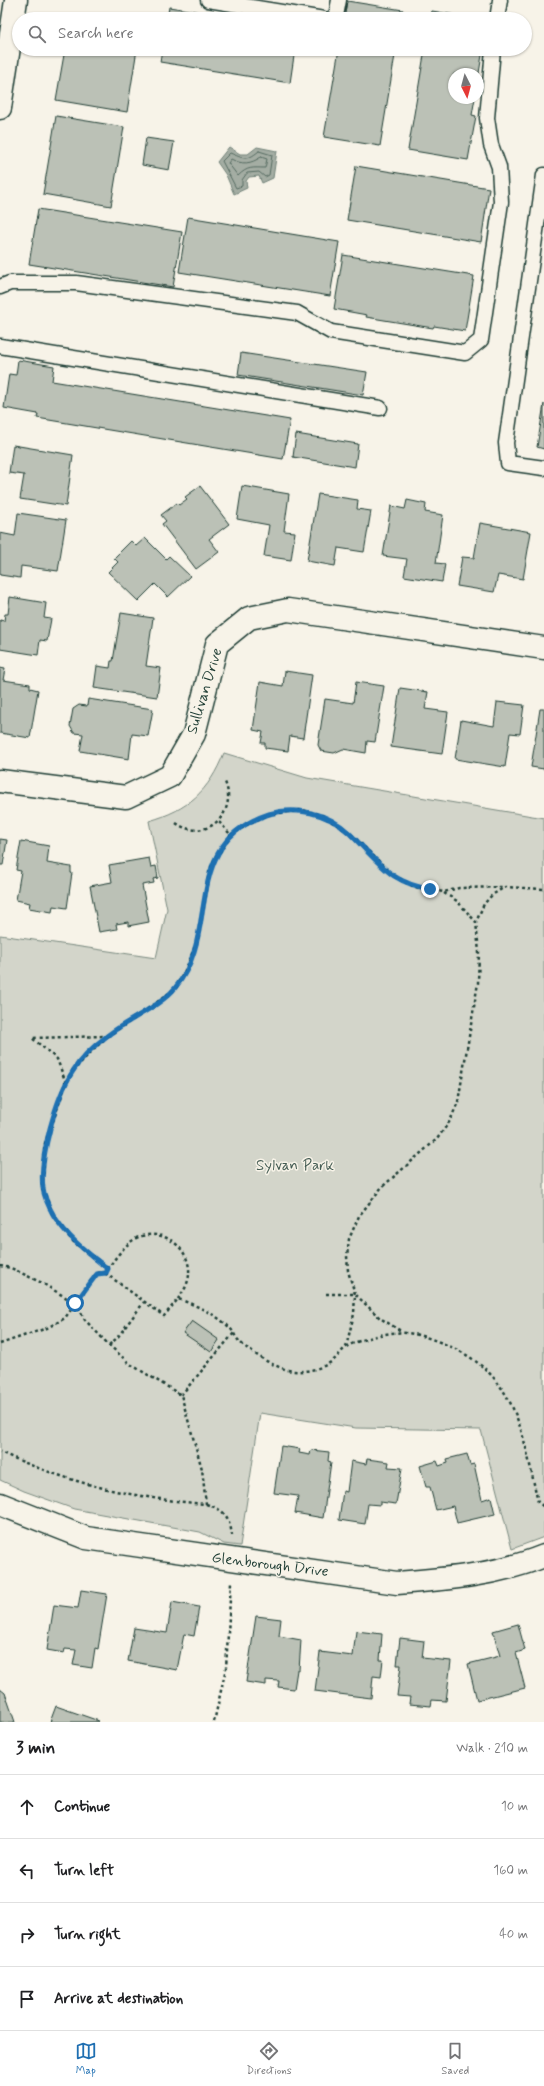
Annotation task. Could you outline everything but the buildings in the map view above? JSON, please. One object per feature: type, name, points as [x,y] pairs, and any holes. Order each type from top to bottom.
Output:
[{"type":"street","points":[[14,12],[16,0]]},
{"type":"street","points":[[0,108],[12,27]]},
{"type":"street","name":"Sullivan Drive","points":[[0,782],[126,797],[170,776],[194,734],[217,644],[249,618],[288,610],[544,648]]},
{"type":"street","name":"Glenborough Drive","points":[[0,1504],[86,1538],[397,1582],[447,1579],[491,1572],[544,1556]]},
{"type":"lane","points":[[208,0],[281,12]]},
{"type":"lane","points":[[337,12],[339,0]]},
{"type":"lane","points":[[499,12],[500,0]]},
{"type":"lane","points":[[0,287],[10,283],[76,283],[297,313],[331,332],[465,353],[481,340],[501,202],[499,167],[491,145],[487,118],[492,56]]},
{"type":"lane","points":[[544,177],[506,443],[508,463],[544,468]]},
{"type":"lane","points":[[0,346],[380,408]]},
{"type":"path","points":[[176,823],[182,827],[191,829],[208,827],[219,822],[228,807],[228,788],[224,780]]},
{"type":"path","points":[[108,1269],[73,1241],[53,1215],[42,1188],[45,1144],[66,1084],[74,1070],[107,1036],[147,1010],[175,988],[186,969],[197,942],[210,870],[216,857],[231,835],[251,822],[270,814],[302,810],[323,816],[346,830],[394,876],[415,887],[444,892],[457,900],[476,922]]},
{"type":"path","points":[[219,822],[231,835]]},
{"type":"path","points":[[444,892],[459,888],[505,887],[544,889]]},
{"type":"path","points":[[345,1348],[354,1314],[356,1294],[348,1271],[347,1256],[349,1239],[359,1216],[382,1187],[437,1140],[450,1121],[458,1102],[478,983],[479,952],[476,922],[484,904],[492,895],[505,887]]},
{"type":"path","points":[[66,1084],[57,1059],[32,1038],[107,1036]]},
{"type":"path","points":[[0,1344],[47,1328],[65,1318],[97,1274],[106,1273],[164,1316],[178,1299],[186,1286],[188,1274],[187,1257],[179,1245],[166,1237],[154,1234],[138,1237],[122,1251],[106,1273]]},
{"type":"path","points":[[0,1266],[11,1268],[42,1283],[75,1303],[85,1320],[108,1346],[130,1364],[181,1395],[200,1461],[206,1504]]},
{"type":"path","points":[[326,1294],[356,1294],[380,1318],[401,1331],[431,1339],[456,1348],[478,1361],[494,1377],[508,1396],[520,1423],[538,1502],[544,1507]]},
{"type":"path","points":[[178,1299],[200,1307],[230,1328],[239,1341],[266,1361],[292,1371],[313,1370],[332,1362],[345,1348],[375,1336],[401,1331]]},
{"type":"path","points":[[108,1346],[117,1338],[144,1302]]},
{"type":"path","points":[[181,1395],[234,1333]]},
{"type":"path","points":[[0,1452],[37,1469],[87,1486],[137,1496],[206,1504],[222,1510],[230,1524],[233,1540],[226,1668],[214,1722]]},
{"type":"green space","name":"Sylvan Park","points":[[224,753],[307,778],[544,818],[544,1537],[512,1549],[481,1430],[356,1428],[260,1413],[240,1546],[224,1544],[200,1532],[74,1509],[24,1491],[0,1480],[0,935],[156,958],[167,909],[149,821],[175,811],[196,797],[211,778]]},
{"type":"water","points":[[229,147],[240,154],[248,154],[257,147],[277,151],[273,178],[262,183],[259,176],[249,177],[246,181],[247,188],[234,194],[226,175],[217,162]]},
{"type":"route","points":[[75,1303],[97,1274],[106,1273],[108,1269],[73,1241],[53,1215],[42,1188],[45,1144],[57,1106],[66,1084],[74,1070],[107,1036],[147,1010],[175,988],[186,969],[197,942],[205,888],[210,870],[216,857],[231,835],[251,822],[270,814],[302,810],[323,816],[346,830],[368,853],[394,876],[415,887],[430,889]]}]
